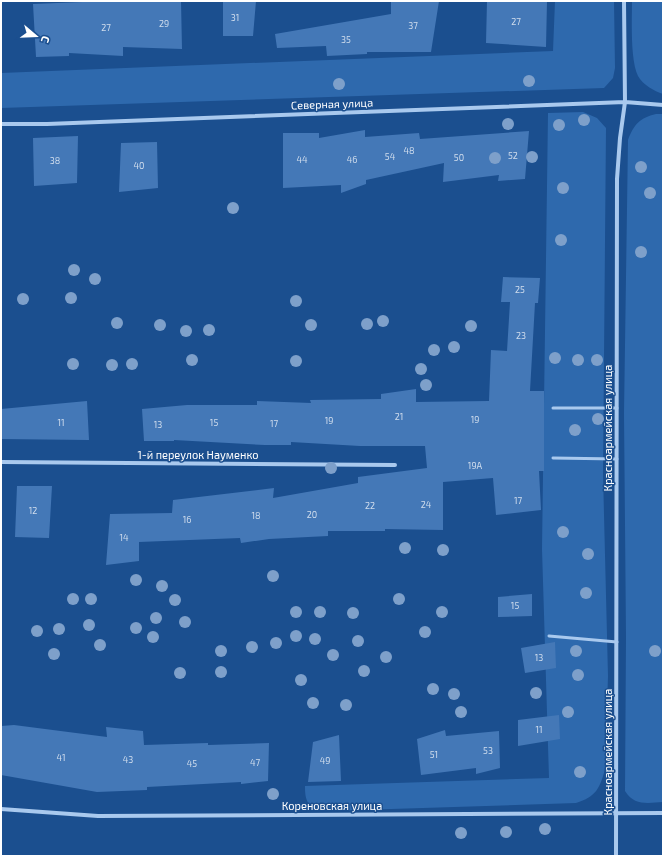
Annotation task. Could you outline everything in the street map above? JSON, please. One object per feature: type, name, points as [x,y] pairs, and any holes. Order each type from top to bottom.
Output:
[{"type":"street","name":"Красноармейская улица","points":[[616,856],[617,179],[621,125],[625,102],[624,1]]},
{"type":"street","name":"Северная улица","points":[[1,124],[47,124],[625,102],[663,105]]},
{"type":"street","name":"1-й переулок Науменко","points":[[1,462],[396,465]]},
{"type":"street","name":"Кореновская улица","points":[[1,809],[98,816],[663,813]]},
{"type":"lane","points":[[553,408],[617,408]]},
{"type":"lane","points":[[553,458],[617,459]]},
{"type":"lane","points":[[549,636],[617,642]]},
{"type":"shaded area","points":[[555,1],[614,1],[615,68],[613,78],[604,88],[1,108],[1,73],[553,51]]},
{"type":"shaded area","points":[[632,1],[663,1],[663,94],[646,85],[638,76],[635,69],[632,40]]},
{"type":"shaded area","points":[[583,112],[597,118],[606,128],[603,474],[608,676],[605,769],[599,787],[593,795],[576,803],[340,811],[318,809],[309,804],[305,786],[549,778],[542,549],[548,113]]},
{"type":"shaded area","points":[[656,114],[663,114],[663,802],[647,803],[633,799],[625,791],[626,637],[624,413],[628,140],[638,122]]},
{"type":"building","points":[[181,1],[182,49],[123,47],[123,56],[69,53],[69,56],[36,57],[33,4]]},
{"type":"building","points":[[223,1],[256,1],[253,36],[223,36]]},
{"type":"building","points":[[391,1],[439,1],[431,52],[367,52],[367,54],[327,56],[326,46],[277,48],[275,34],[391,14]]},
{"type":"building","points":[[487,1],[547,1],[546,47],[486,43]]},
{"type":"building","points":[[365,130],[365,137],[419,133],[420,139],[529,131],[525,179],[498,181],[499,175],[443,182],[444,163],[366,180],[366,184],[341,193],[341,185],[283,188],[283,133],[319,133],[319,138]]},
{"type":"building","points":[[78,136],[77,183],[34,186],[33,138]]},
{"type":"building","points":[[157,142],[158,188],[119,192],[121,143]]},
{"type":"building","points":[[503,277],[540,278],[538,303],[535,303],[530,391],[544,391],[544,471],[539,471],[541,510],[496,515],[493,478],[443,482],[443,530],[385,529],[385,531],[328,531],[328,536],[269,539],[241,543],[240,538],[139,542],[139,561],[106,565],[110,514],[172,513],[173,500],[274,488],[273,498],[358,483],[358,477],[427,468],[425,446],[360,446],[291,442],[291,445],[265,445],[174,440],[144,441],[142,409],[187,405],[257,405],[257,401],[311,403],[310,400],[381,399],[381,394],[416,389],[416,402],[489,401],[491,350],[507,351],[510,302],[501,302]]},
{"type":"building","points":[[87,401],[89,440],[1,439],[1,409]]},
{"type":"building","points":[[17,486],[52,486],[49,538],[15,537]]},
{"type":"building","points":[[532,594],[532,616],[498,617],[498,597]]},
{"type":"building","points":[[555,642],[556,668],[525,673],[521,648]]},
{"type":"building","points":[[559,715],[560,739],[518,746],[518,720]]},
{"type":"building","points":[[14,725],[107,737],[106,727],[143,731],[144,745],[269,743],[268,781],[241,784],[241,782],[147,787],[147,790],[97,792],[1,775],[1,726]]},
{"type":"building","points":[[445,730],[446,736],[499,731],[500,768],[476,774],[476,768],[421,775],[417,739]]},
{"type":"building","points":[[339,735],[341,781],[308,782],[313,742]]}]
